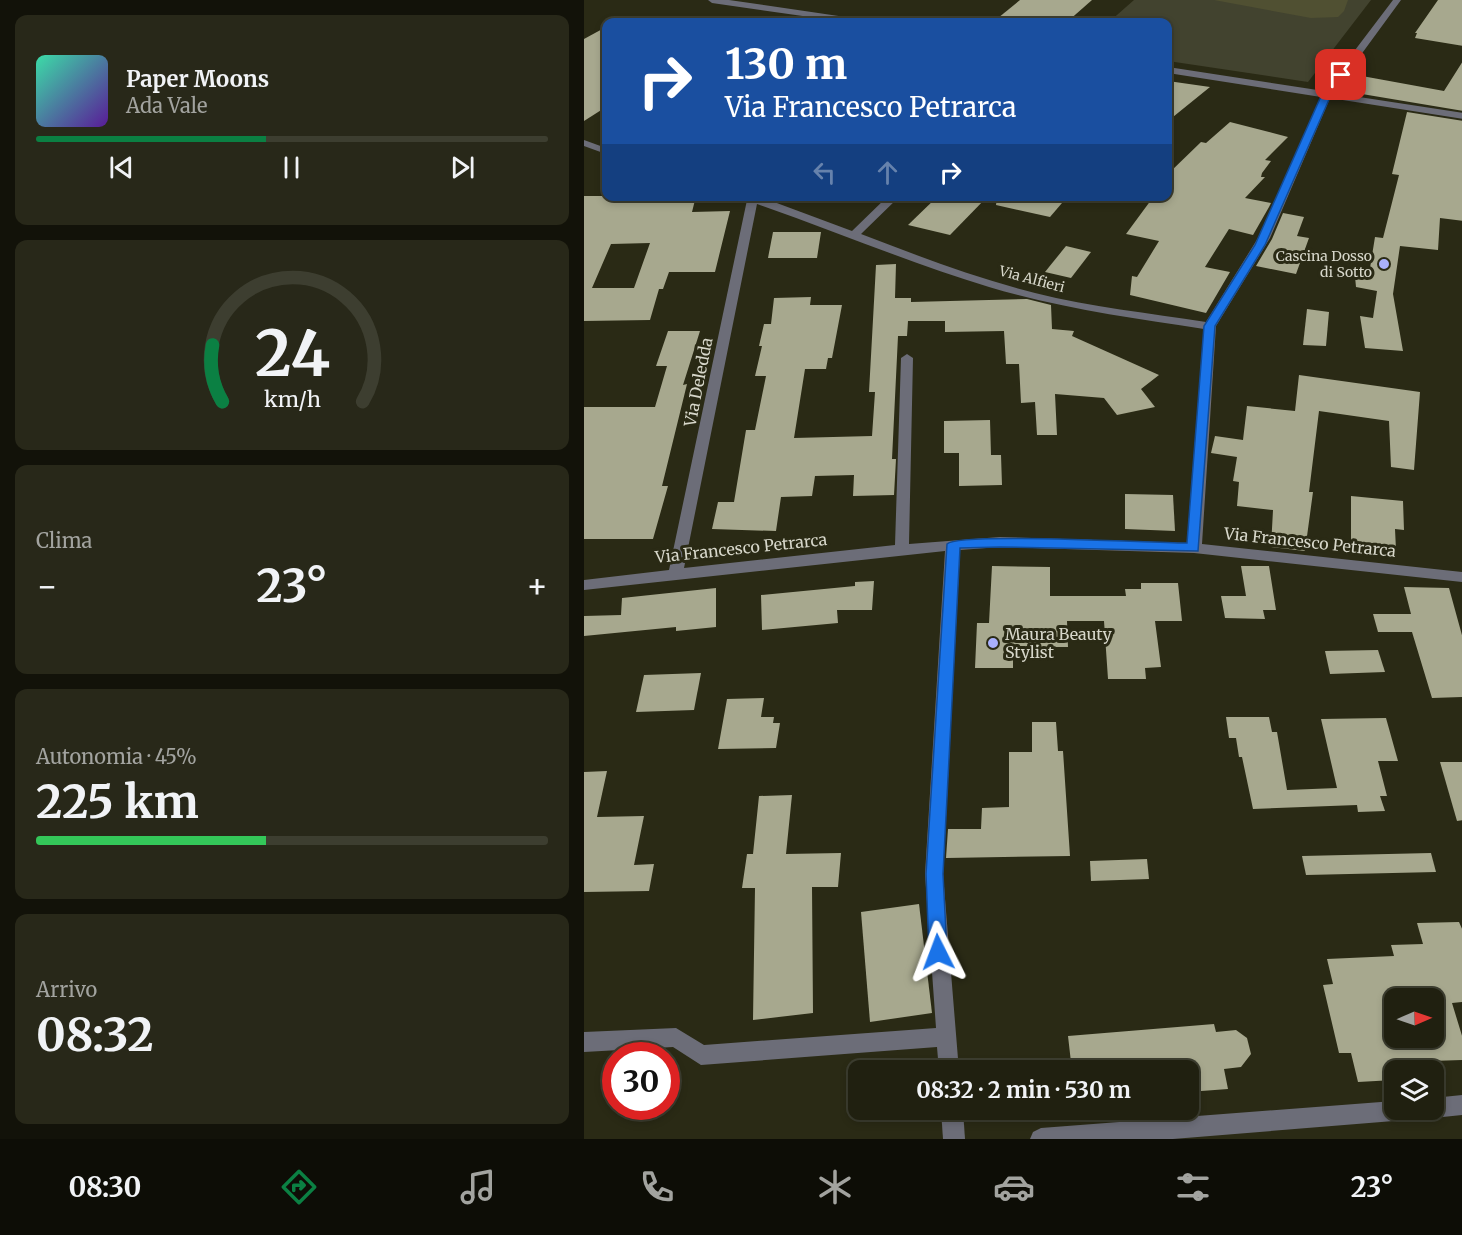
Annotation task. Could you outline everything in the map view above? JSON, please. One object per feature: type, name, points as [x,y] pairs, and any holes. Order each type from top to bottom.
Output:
[{"type":"street","points":[[712,0],[832,18]]},
{"type":"street","points":[[1194,548],[1210,326],[1264,238],[1326,94],[1397,0]]},
{"type":"street","points":[[1172,71],[1463,116]]},
{"type":"street","points":[[584,143],[602,150]]},
{"type":"street","name":"Via Deledda","points":[[676,573],[749,201]]},
{"type":"street","name":"Via Alfieri","points":[[758,201],[929,265],[1030,295],[1099,310],[1210,326]]},
{"type":"street","points":[[853,236],[889,201]]},
{"type":"street","points":[[902,549],[907,358]]},
{"type":"street","name":"Via Francesco Petrarca","points":[[584,585],[902,549],[1000,542],[1194,548],[1463,577]]},
{"type":"street","points":[[948,1060],[938,952],[934,874],[953,544]]},
{"type":"street","points":[[584,1042],[676,1037],[701,1055],[947,1037]]},
{"type":"street","points":[[1444,1107],[1463,1106]]},
{"type":"street","points":[[1041,1139],[1384,1112]]},
{"type":"street","points":[[952,1120],[953,1139]]},
{"type":"green space","points":[[1134,0],[1371,0],[1308,82],[1172,62],[1172,18],[1114,18]]},
{"type":"shaded area","points":[[1214,0],[1348,0],[1344,11],[1338,17],[1311,18]]},
{"type":"building","points":[[1020,0],[1092,0],[1072,18],[998,18]]},
{"type":"building","points":[[1438,0],[1463,0],[1463,46],[1415,38],[1417,33],[1415,33]]},
{"type":"building","points":[[602,29],[602,110],[584,121],[584,39]]},
{"type":"building","points":[[1463,61],[1463,111],[1350,92],[1362,76],[1444,91]]},
{"type":"building","points":[[1172,82],[1210,87],[1172,118]]},
{"type":"building","points":[[1407,112],[1463,121],[1463,221],[1440,218],[1438,250],[1400,246],[1393,294],[1403,351],[1365,348],[1360,316],[1373,318],[1377,291],[1356,287],[1354,266],[1370,268],[1375,237],[1383,238],[1399,175],[1392,174]]},
{"type":"building","points":[[1230,122],[1288,137],[1265,160],[1271,161],[1262,173],[1261,177],[1265,177],[1245,198],[1271,203],[1253,235],[1229,229],[1205,267],[1230,272],[1206,313],[1130,295],[1132,276],[1137,277],[1159,241],[1126,234],[1150,201],[1172,201],[1172,170],[1201,142],[1206,143]]},
{"type":"building","points":[[584,196],[602,196],[602,201],[695,201],[692,212],[730,211],[715,272],[669,272],[663,289],[659,289],[650,320],[584,321]],"holes":[[[650,243],[634,288],[592,288],[611,244]]]},
{"type":"building","points":[[933,201],[983,201],[950,235],[908,225]]},
{"type":"building","points":[[996,201],[1064,201],[1050,217],[996,205]]},
{"type":"building","points":[[1283,213],[1304,217],[1297,236],[1309,238],[1296,274],[1256,266],[1272,239]]},
{"type":"building","points":[[773,232],[821,232],[817,258],[768,258]]},
{"type":"building","points":[[1066,246],[1091,252],[1071,278],[1045,272]]},
{"type":"building","points":[[896,264],[895,298],[911,298],[911,302],[1027,299],[1051,305],[1052,329],[1074,331],[1072,336],[1159,375],[1141,389],[1155,407],[1117,415],[1104,398],[1055,394],[1057,435],[1037,435],[1035,402],[1021,403],[1019,364],[1006,364],[1004,331],[945,332],[945,321],[908,321],[907,336],[898,336],[892,459],[896,459],[894,495],[853,496],[854,475],[815,476],[812,496],[781,497],[776,531],[712,529],[718,502],[734,502],[746,430],[755,430],[766,376],[755,376],[762,346],[759,346],[764,324],[771,324],[774,298],[811,297],[810,305],[842,305],[832,358],[828,358],[826,369],[805,369],[794,438],[872,436],[875,392],[869,392],[876,265]]},
{"type":"building","points":[[1307,309],[1329,312],[1326,346],[1303,345]]},
{"type":"building","points":[[668,331],[700,331],[683,385],[687,384],[662,486],[668,486],[653,539],[584,539],[584,407],[655,407],[667,366],[656,366]]},
{"type":"building","points":[[1299,375],[1420,392],[1414,470],[1391,467],[1389,421],[1319,411],[1309,492],[1313,492],[1305,551],[1271,547],[1273,510],[1237,506],[1239,482],[1233,481],[1237,457],[1211,453],[1215,436],[1243,440],[1247,406],[1295,411]]},
{"type":"building","points":[[990,420],[991,455],[1001,455],[1002,485],[959,486],[959,453],[944,453],[944,421]]},
{"type":"building","points":[[1125,494],[1173,495],[1175,531],[1125,529]]},
{"type":"building","points":[[1351,496],[1403,501],[1404,530],[1395,529],[1396,550],[1351,545]]},
{"type":"building","points":[[992,566],[1050,567],[1050,596],[1126,596],[1125,589],[1141,589],[1141,583],[1178,583],[1182,621],[1155,621],[1161,667],[1145,668],[1146,679],[1108,679],[1104,621],[1067,621],[1068,647],[1013,647],[1013,668],[975,668],[977,623],[989,623]]},
{"type":"building","points":[[1241,566],[1269,566],[1276,610],[1263,610],[1265,619],[1225,618],[1221,596],[1246,596]]},
{"type":"building","points":[[874,581],[872,610],[837,610],[838,623],[762,630],[761,595],[855,586],[855,582]]},
{"type":"building","points":[[1404,587],[1449,588],[1463,639],[1463,697],[1432,698],[1412,632],[1378,632],[1373,614],[1411,614]]},
{"type":"building","points":[[716,588],[716,627],[676,631],[676,627],[584,636],[584,616],[621,615],[622,598]]},
{"type":"building","points":[[1378,650],[1385,672],[1330,674],[1325,651]]},
{"type":"building","points":[[701,673],[694,710],[636,712],[644,675]]},
{"type":"building","points":[[764,698],[761,717],[774,717],[773,723],[780,723],[776,748],[718,749],[727,699]]},
{"type":"building","points":[[1226,717],[1269,717],[1272,732],[1277,732],[1287,790],[1337,788],[1321,719],[1386,718],[1398,761],[1378,761],[1387,796],[1380,796],[1385,811],[1358,812],[1357,805],[1253,809],[1242,757],[1239,757],[1236,738],[1229,738]]},
{"type":"building","points":[[1032,722],[1056,722],[1058,751],[1063,751],[1070,856],[946,858],[948,829],[981,829],[982,808],[1009,807],[1009,752],[1032,752]]},
{"type":"building","points":[[1440,762],[1463,762],[1463,820],[1457,821]]},
{"type":"building","points":[[607,771],[597,817],[644,816],[634,865],[654,864],[649,891],[584,892],[584,772]]},
{"type":"building","points":[[792,795],[786,854],[841,853],[838,887],[812,887],[813,1013],[753,1020],[755,888],[742,888],[747,854],[753,854],[759,796]]},
{"type":"building","points":[[1431,853],[1436,872],[1306,875],[1302,856]]},
{"type":"building","points":[[1147,859],[1149,879],[1091,881],[1090,861]]},
{"type":"building","points":[[919,904],[932,1013],[870,1022],[861,912]]},
{"type":"building","points":[[1459,922],[1463,931],[1463,1002],[1452,1003],[1463,1039],[1463,1060],[1384,1060],[1384,1081],[1358,1082],[1351,1053],[1339,1053],[1323,985],[1333,984],[1327,959],[1394,956],[1391,945],[1423,944],[1417,923]]},
{"type":"building","points":[[1214,1024],[1216,1032],[1236,1030],[1247,1038],[1251,1054],[1241,1067],[1224,1069],[1228,1089],[1199,1091],[1199,1060],[1071,1060],[1068,1036]]},
{"type":"place","name":"Cascina Dosso di Sotto","points":[[1384,264]]},
{"type":"place","name":"Maura Beauty Stylist","points":[[993,643]]},
{"type":"route","points":[[938,952],[934,874],[953,544],[1000,542],[1194,548],[1210,326],[1249,266],[1271,224],[1326,94],[1341,75]]}]
